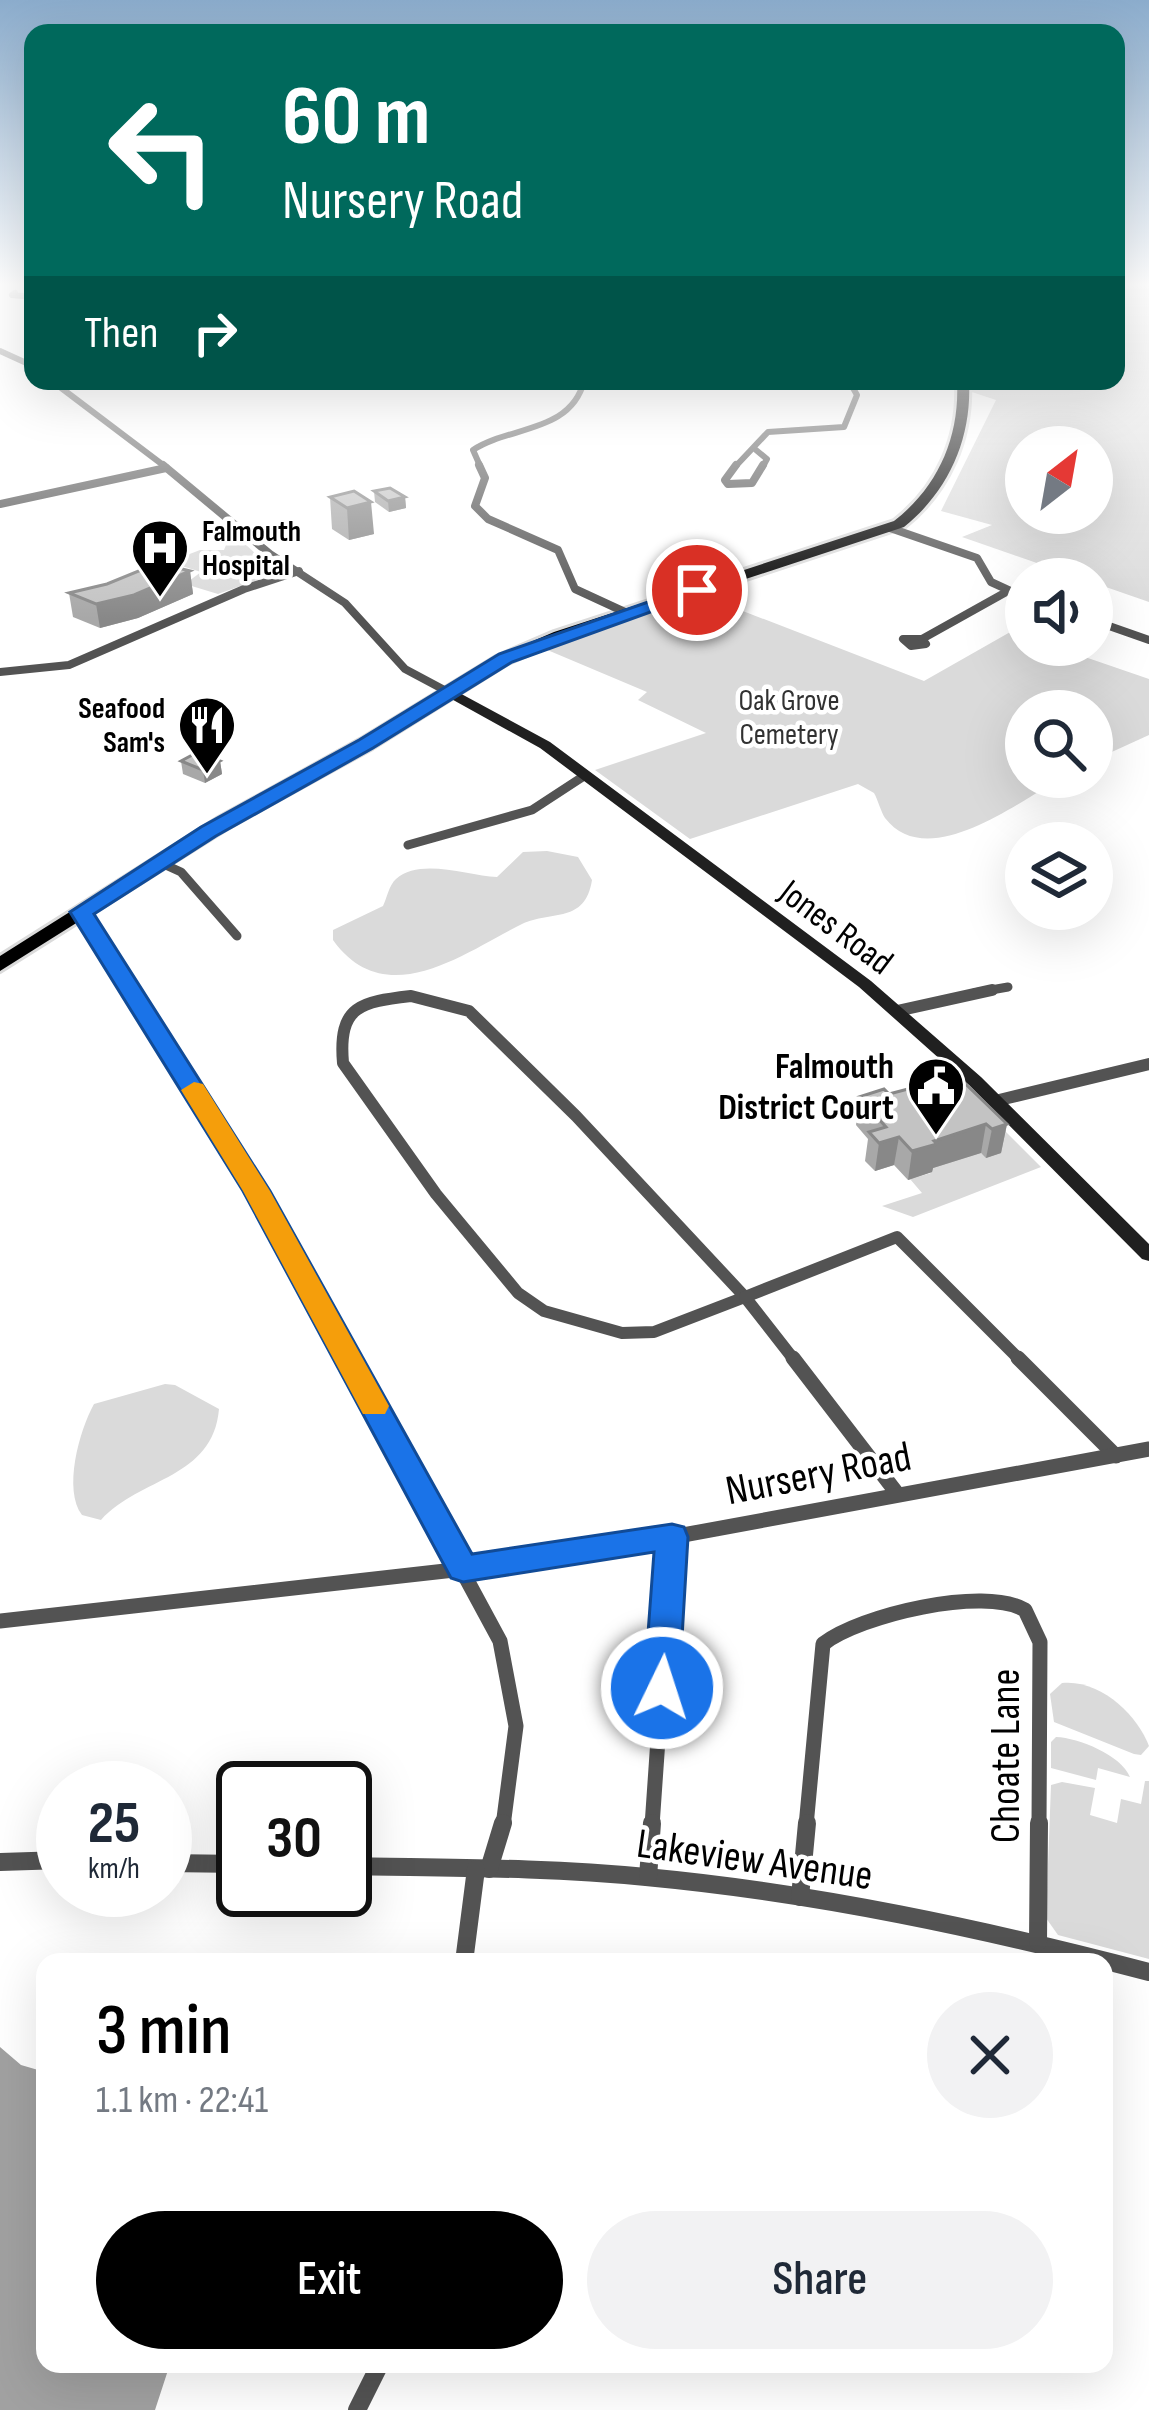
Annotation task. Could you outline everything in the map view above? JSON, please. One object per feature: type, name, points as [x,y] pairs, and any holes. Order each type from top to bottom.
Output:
[{"type":"highway","points":[[0,965],[159,862],[530,646],[890,528],[915,513],[936,486],[962,420],[963,394]]},
{"type":"main road","name":"Jones Road","points":[[450,693],[517,727],[897,1011],[1149,1255]]},
{"type":"street","points":[[70,394],[270,554],[352,609],[405,669],[450,693]]},
{"type":"street","points":[[579,394],[548,426],[488,440],[473,449],[485,478],[475,506],[488,519],[558,550],[572,587],[626,613]]},
{"type":"street","points":[[756,450],[767,459],[752,483],[728,484],[725,480],[739,457],[756,450],[764,435],[774,429],[844,427],[856,394]]},
{"type":"street","points":[[0,504],[166,468]]},
{"type":"street","points":[[890,528],[977,558],[991,582],[1005,589]]},
{"type":"street","points":[[0,672],[64,667],[244,589],[299,571]]},
{"type":"street","points":[[922,639],[1005,593]]},
{"type":"street","points":[[1113,627],[1149,640]]},
{"type":"street","points":[[408,845],[532,810],[584,776]]},
{"type":"street","points":[[159,862],[181,872],[237,936]]},
{"type":"street","points":[[82,912],[256,1191],[500,1641],[516,1707],[512,1780],[483,1869],[466,1953]]},
{"type":"street","points":[[897,1011],[1008,987]]},
{"type":"street","points":[[896,1492],[747,1299],[469,1011],[411,996],[367,1001],[347,1017],[340,1042],[343,1064],[436,1194],[531,1303],[582,1325],[639,1333],[673,1327],[747,1299],[897,1238],[1116,1456]]},
{"type":"street","points":[[995,1101],[1149,1064]]},
{"type":"street","name":"Nursery Road","points":[[0,1621],[463,1569],[672,1537],[896,1492],[1149,1449]]},
{"type":"street","points":[[648,1877],[672,1537]]},
{"type":"street","name":"Choate Lane","points":[[800,1898],[823,1644],[836,1632],[907,1613],[1001,1600],[1025,1610],[1040,1642],[1038,1942]]},
{"type":"street","points":[[0,1862],[36,1861]]},
{"type":"street","name":"Lakeview Avenue","points":[[372,1867],[648,1877],[800,1898],[1079,1953]]},
{"type":"street","name":"Lakeview Avenue","points":[[1113,1962],[1149,1972]]},
{"type":"street","points":[[357,2410],[376,2373]]},
{"type":"green space","points":[[979,394],[1149,394],[1149,602],[1113,589],[1113,558],[1022,558],[962,537],[992,525],[941,511],[996,400]]},
{"type":"green space","points":[[234,534],[277,573],[218,594],[185,584],[201,572],[169,562],[200,550],[224,550],[226,545],[211,540],[213,536]]},
{"type":"green space","name":"Oak Grove Cemetery","points":[[699,594],[924,681],[1005,635],[1005,666],[1111,666],[1149,679],[1149,735],[1113,751],[1113,690],[1005,690],[1005,798],[1028,798],[1000,815],[949,836],[925,838],[903,833],[885,818],[874,793],[858,784],[690,839],[595,770],[706,733],[638,700],[647,692],[545,649]]},
{"type":"green space","points":[[523,852],[578,857],[592,880],[575,910],[522,924],[451,961],[401,975],[377,973],[354,962],[333,940],[333,930],[383,906],[394,882],[406,873],[431,868],[497,877]]},
{"type":"green space","points":[[995,1121],[1041,1167],[913,1217],[882,1206],[922,1193],[910,1179],[931,1173],[929,1169],[981,1153],[987,1158]]},
{"type":"green space","points":[[165,1384],[219,1409],[204,1450],[101,1520],[82,1515],[73,1476],[94,1404]]},
{"type":"green space","points":[[1062,1683],[1104,1693],[1127,1712],[1149,1746],[1141,1755],[1134,1754],[1054,1722],[1050,1694]]},
{"type":"green space","points":[[1056,1737],[1098,1749],[1130,1777],[1098,1768],[1096,1780],[1051,1768],[1051,1742]]},
{"type":"green space","points":[[1145,1781],[1149,1781],[1149,1959],[1058,1935],[1046,1918],[1051,1785],[1062,1782],[1095,1788],[1090,1815],[1117,1823],[1121,1799],[1141,1804]]},
{"type":"shaded area","points":[[0,2047],[21,2065],[36,2069],[36,2373],[167,2373],[155,2410],[0,2410]]},
{"type":"building","points":[[390,488],[405,497],[388,501],[374,491]]},
{"type":"building","points":[[354,491],[371,502],[347,508],[330,497]]},
{"type":"building","points":[[158,563],[190,571],[134,595],[96,604],[69,593],[107,584]]},
{"type":"building","points":[[198,752],[220,761],[203,770],[181,761]]},
{"type":"building","points":[[950,1069],[1007,1124],[992,1129],[986,1124],[912,1151],[899,1137],[879,1143],[869,1132],[886,1127],[859,1097],[931,1083],[925,1077]]},
{"type":"slow traffic","points":[[194,1090],[256,1191],[374,1406]]},
{"type":"place","name":"Falmouth Hospital","points":[[160,599]]},
{"type":"place","name":"Seafood Sam's","points":[[207,776]]},
{"type":"place","name":"Falmouth District Court","points":[[936,1137]]},
{"type":"route","points":[[662,1688],[672,1537],[463,1569],[256,1191],[82,912],[208,832],[366,744],[506,658],[697,590]]}]
